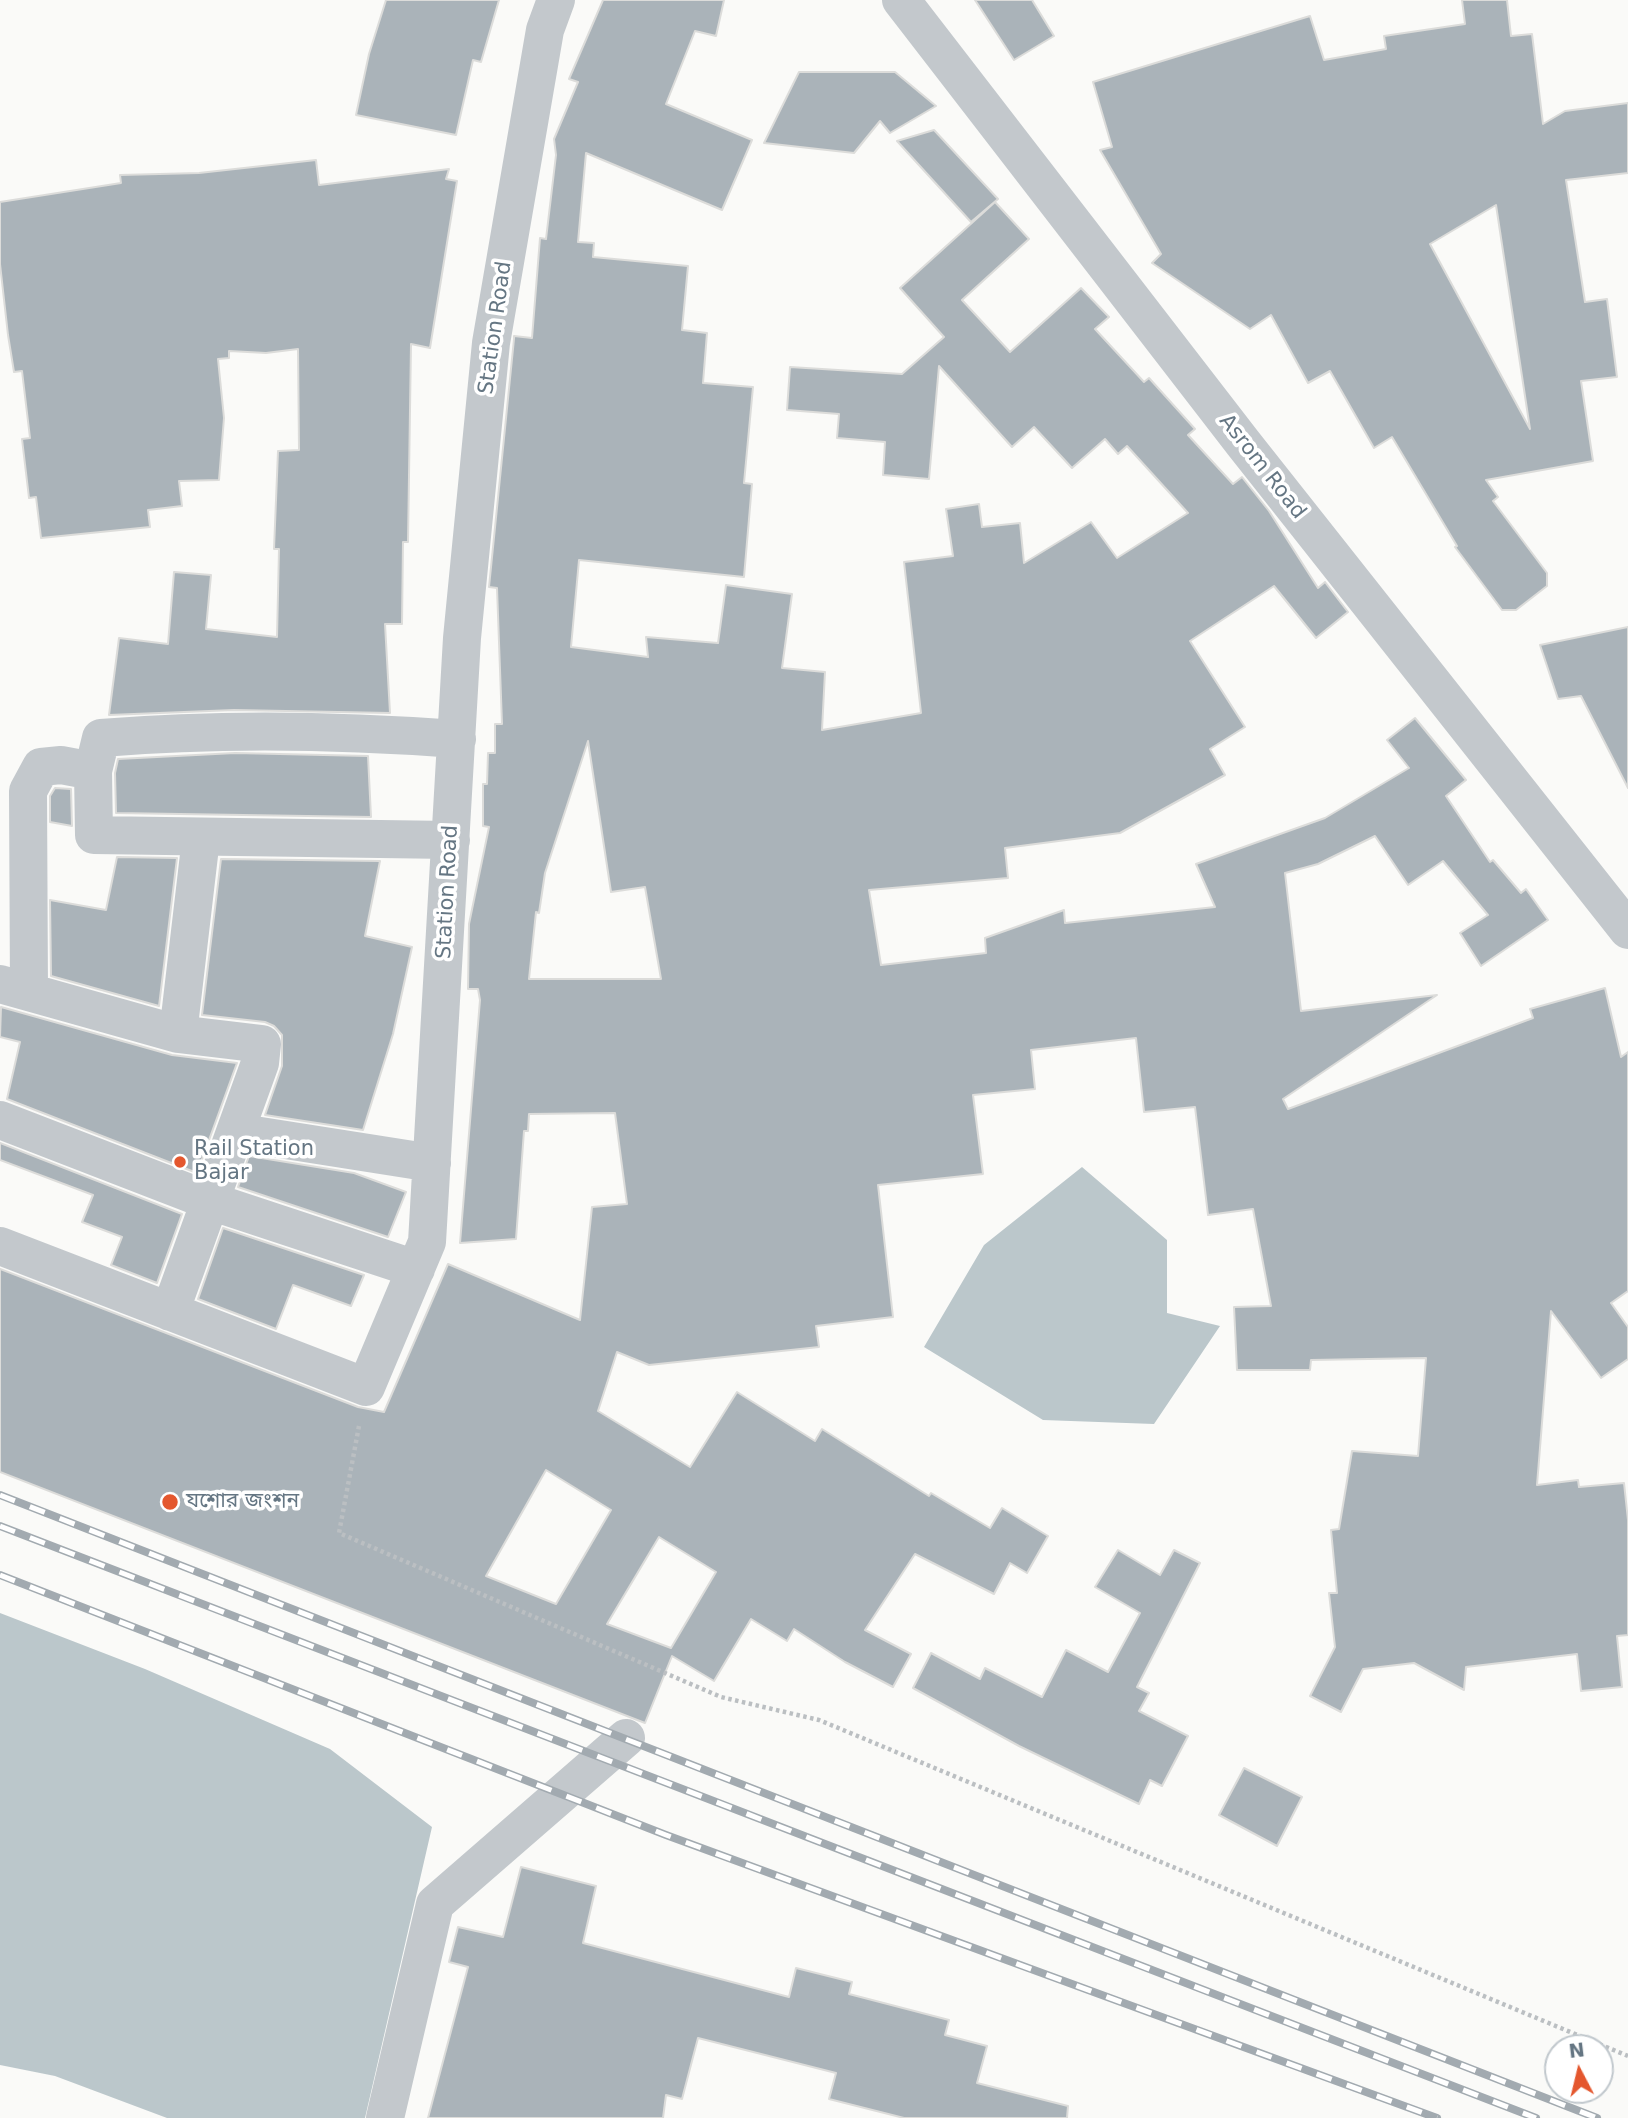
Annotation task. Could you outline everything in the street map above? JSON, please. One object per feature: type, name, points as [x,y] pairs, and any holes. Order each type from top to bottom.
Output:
[{"type":"street","name":"Station Road","points":[[366,1387],[427,1242],[462,638],[491,343],[545,30],[556,0]]},
{"type":"street","name":"Asrom Road","points":[[901,0],[1242,443],[1628,930]]},
{"type":"street","points":[[451,840],[94,835],[93,771],[101,738],[114,736],[218,730],[350,731],[457,739]]},
{"type":"street","points":[[93,771],[61,765],[41,767],[28,791],[14,988],[178,1034],[262,1044],[260,1063],[170,1312]]},
{"type":"street","points":[[178,1034],[201,838]]},
{"type":"street","points":[[0,1120],[210,1201],[416,1269]]},
{"type":"street","points":[[235,1132],[432,1163]]},
{"type":"street","points":[[0,1246],[366,1387]]},
{"type":"street","points":[[385,2118],[435,1904],[626,1738]]},
{"type":"path","points":[[366,1387],[339,1533],[720,1697],[819,1720],[1628,2056]]},
{"type":"shaded area","points":[[1082,1167],[1167,1240],[1167,1313],[1220,1326],[1154,1424],[1043,1420],[924,1347],[984,1245]]},
{"type":"shaded area","points":[[0,1613],[145,1669],[330,1749],[432,1827],[365,2118],[167,2118],[55,2076],[0,2065]]},
{"type":"building","points":[[386,0],[499,0],[481,62],[473,60],[456,135],[356,115],[369,54]]},
{"type":"building","points":[[603,0],[724,0],[716,36],[695,31],[666,104],[752,140],[722,210],[586,153],[578,242],[594,243],[593,257],[688,266],[682,330],[707,333],[703,383],[753,387],[744,483],[752,484],[744,577],[579,560],[571,647],[648,657],[646,637],[718,643],[726,585],[792,594],[782,668],[825,672],[822,730],[921,713],[904,562],[953,556],[946,509],[979,504],[982,527],[1020,523],[1024,563],[1091,522],[1117,558],[1188,513],[1127,446],[1118,454],[1105,439],[1072,468],[1034,427],[1012,447],[939,366],[929,479],[883,475],[885,442],[837,438],[839,414],[787,410],[790,367],[902,374],[944,337],[900,288],[995,202],[1029,239],[962,300],[1010,352],[1081,288],[1109,317],[1095,329],[1144,382],[1149,378],[1195,429],[1188,435],[1233,484],[1242,477],[1269,511],[1318,588],[1325,582],[1348,612],[1316,638],[1274,586],[1190,641],[1245,727],[1210,749],[1225,775],[1120,833],[1005,848],[1008,878],[869,890],[881,965],[986,953],[985,938],[1064,910],[1065,923],[1215,907],[1196,864],[1325,818],[1409,768],[1387,740],[1415,718],[1466,780],[1446,796],[1490,862],[1493,860],[1521,893],[1526,889],[1548,920],[1481,966],[1460,933],[1488,915],[1443,861],[1408,885],[1375,836],[1318,864],[1285,873],[1301,1011],[1437,995],[1283,1099],[1288,1109],[1533,1018],[1530,1009],[1605,988],[1621,1057],[1628,1052],[1628,1291],[1611,1303],[1628,1327],[1628,1359],[1601,1378],[1551,1311],[1537,1485],[1578,1480],[1579,1487],[1624,1483],[1628,1520],[1628,1635],[1617,1636],[1622,1687],[1581,1691],[1577,1654],[1466,1667],[1464,1690],[1414,1663],[1363,1669],[1341,1712],[1310,1696],[1335,1647],[1329,1593],[1337,1593],[1331,1530],[1339,1529],[1352,1451],[1418,1456],[1426,1358],[1311,1360],[1310,1370],[1237,1370],[1234,1307],[1271,1306],[1253,1209],[1208,1215],[1195,1107],[1144,1112],[1136,1038],[1031,1050],[1035,1089],[973,1095],[983,1174],[878,1185],[893,1317],[816,1326],[819,1347],[649,1365],[617,1352],[598,1411],[690,1467],[737,1392],[815,1441],[822,1429],[929,1496],[931,1493],[990,1528],[1002,1508],[1048,1536],[1027,1573],[1010,1563],[994,1594],[915,1554],[865,1630],[911,1654],[893,1687],[845,1662],[794,1629],[787,1641],[751,1619],[714,1681],[672,1656],[645,1723],[0,1472],[0,1269],[358,1407],[384,1412],[448,1264],[580,1320],[592,1207],[627,1204],[615,1113],[529,1114],[528,1131],[524,1131],[516,1239],[460,1243],[480,1000],[478,989],[468,989],[469,924],[489,827],[483,826],[483,784],[487,784],[488,753],[495,753],[495,724],[502,724],[497,588],[489,587],[514,336],[532,338],[540,238],[546,239],[556,155],[554,139],[578,82],[569,79]],"holes":[[[588,741],[611,892],[645,887],[661,979],[529,979],[536,912],[539,913],[545,873]],[[546,1470],[611,1510],[556,1604],[486,1576]],[[659,1537],[716,1572],[671,1648],[607,1624]]]},
{"type":"building","points":[[975,0],[1032,0],[1054,36],[1014,60]]},
{"type":"building","points":[[1462,0],[1507,0],[1511,36],[1532,34],[1543,124],[1565,111],[1628,103],[1628,173],[1566,180],[1585,302],[1607,299],[1617,377],[1581,381],[1593,461],[1486,480],[1498,497],[1493,501],[1547,573],[1547,586],[1516,610],[1502,610],[1455,547],[1457,546],[1392,437],[1374,448],[1330,371],[1308,383],[1271,315],[1250,329],[1152,263],[1161,254],[1100,150],[1112,147],[1093,82],[1310,16],[1324,60],[1386,49],[1384,36],[1465,24]],"holes":[[[1496,205],[1530,429],[1430,244]]]},
{"type":"building","points":[[799,72],[895,72],[936,106],[890,133],[880,121],[854,153],[764,143]]},
{"type":"building","points":[[934,130],[998,199],[971,222],[897,141]]},
{"type":"building","points":[[316,160],[319,185],[449,169],[446,179],[457,181],[430,348],[411,344],[408,542],[403,542],[402,624],[385,624],[390,713],[234,710],[109,715],[119,638],[168,644],[174,572],[211,575],[206,629],[277,637],[279,549],[274,549],[278,451],[299,450],[298,349],[266,353],[229,351],[229,358],[218,359],[224,418],[219,480],[179,481],[182,506],[148,510],[150,527],[41,538],[36,497],[29,498],[22,439],[30,438],[22,371],[14,372],[8,335],[0,264],[0,202],[121,183],[120,175],[199,173]]},
{"type":"building","points":[[1628,627],[1628,788],[1581,696],[1558,699],[1540,645]]},
{"type":"building","points":[[235,753],[368,756],[371,817],[116,813],[115,773],[118,759]]},
{"type":"building","points":[[55,788],[71,789],[72,826],[50,822],[50,796]]},
{"type":"building","points":[[117,857],[177,858],[159,1006],[51,976],[50,900],[106,910]]},
{"type":"building","points":[[221,859],[380,861],[365,936],[412,947],[393,1034],[363,1130],[265,1115],[282,1066],[282,1035],[274,1026],[265,1022],[202,1015]]},
{"type":"building","points":[[1,1007],[172,1055],[237,1063],[197,1173],[7,1099],[20,1042],[0,1037]]},
{"type":"building","points":[[0,1143],[182,1214],[157,1283],[111,1265],[122,1237],[82,1222],[93,1195],[0,1160]]},
{"type":"building","points":[[249,1156],[354,1173],[406,1192],[388,1237],[238,1187]]},
{"type":"building","points":[[223,1228],[364,1275],[351,1306],[293,1285],[276,1329],[198,1299]]},
{"type":"building","points":[[1118,1550],[1160,1575],[1174,1550],[1200,1563],[1137,1687],[1149,1693],[1139,1711],[1188,1736],[1162,1786],[1150,1780],[1139,1804],[1019,1746],[913,1688],[931,1653],[980,1679],[985,1668],[1042,1697],[1066,1650],[1108,1672],[1140,1613],[1095,1587]]},
{"type":"building","points":[[1244,1768],[1302,1797],[1277,1846],[1219,1815]]},
{"type":"building","points":[[521,1867],[596,1886],[583,1943],[789,1997],[796,1968],[852,1982],[849,1994],[949,2020],[945,2035],[987,2046],[977,2083],[1068,2106],[1067,2118],[904,2118],[829,2099],[836,2073],[698,2038],[682,2099],[666,2095],[663,2118],[428,2118],[468,1967],[449,1962],[458,1927],[503,1937]]},
{"type":"railway","points":[[0,1495],[1597,2118]]},
{"type":"railway","points":[[0,1526],[1536,2118]]},
{"type":"railway","points":[[0,1575],[666,1835],[1437,2118]]},
{"type":"place","name":"Rail Station Bajar","points":[[180,1162]]},
{"type":"place","name":"যশোর জংশন","points":[[170,1502]]}]
